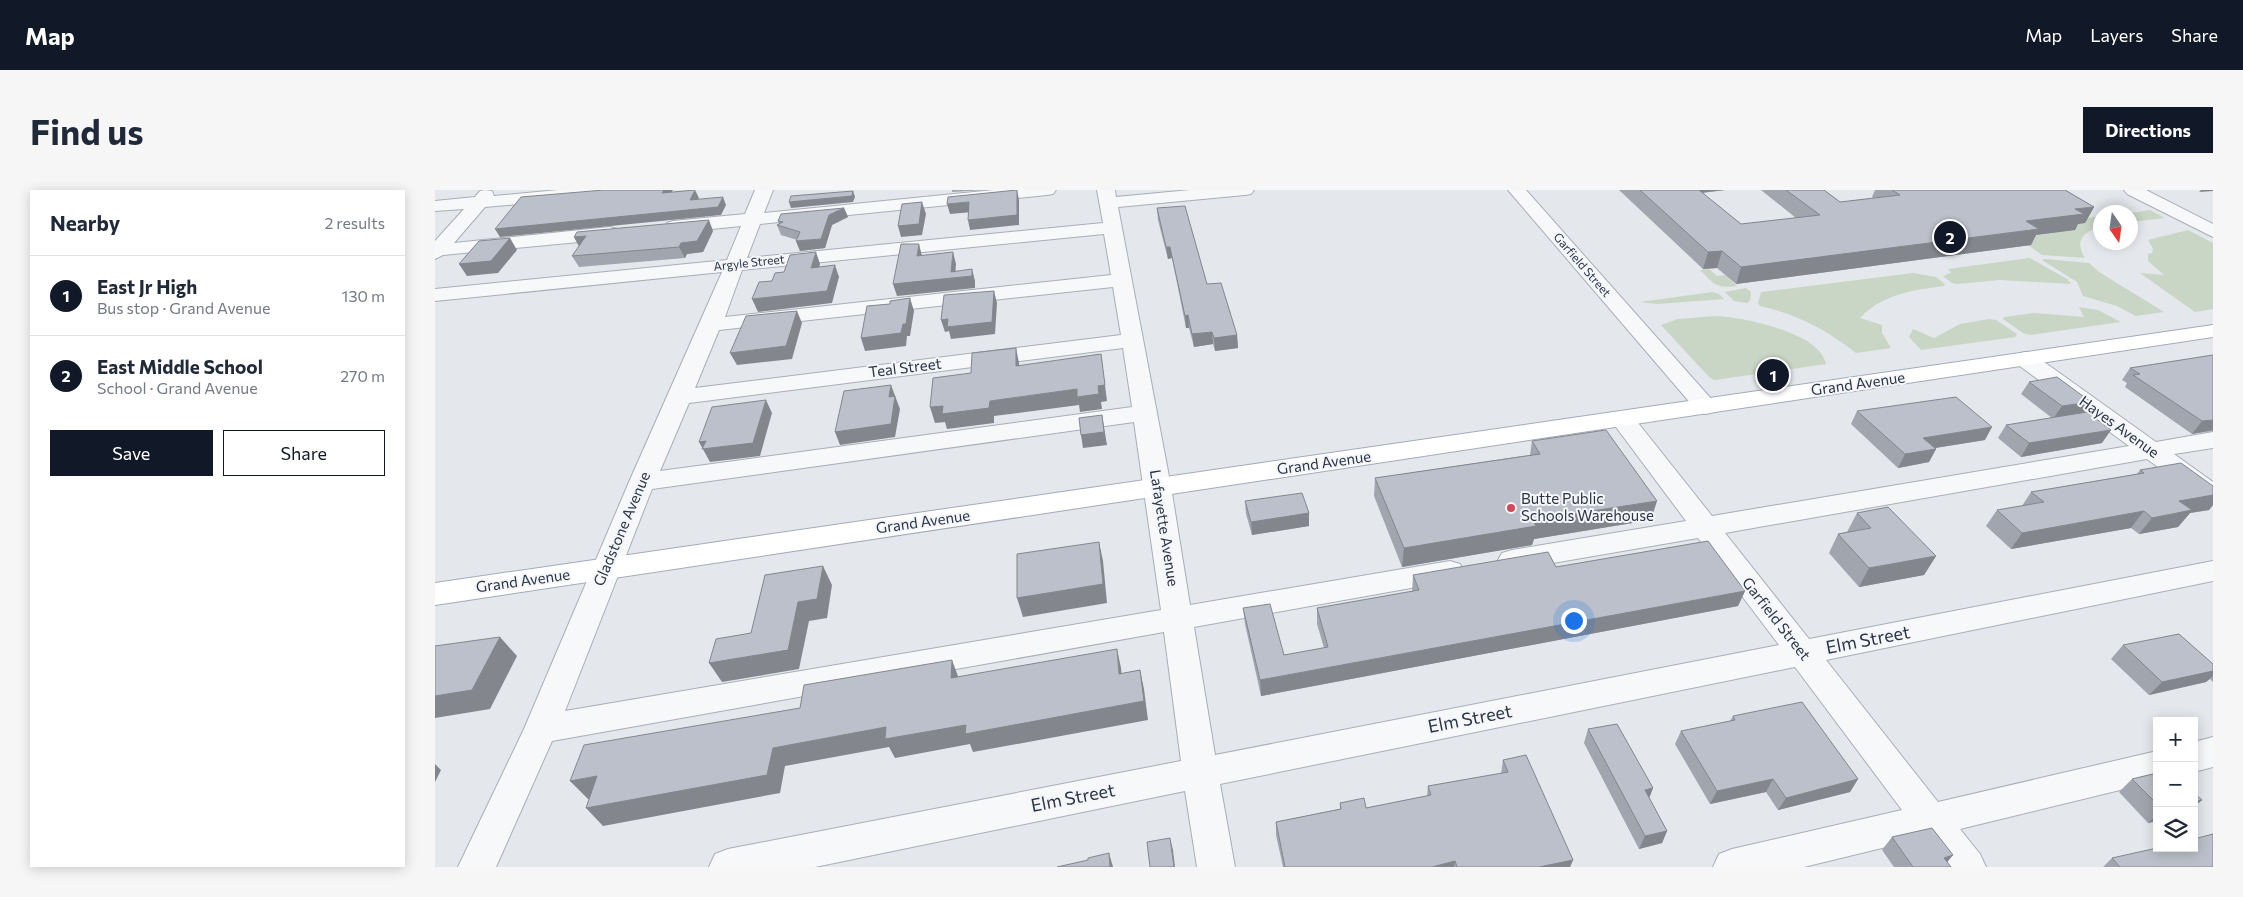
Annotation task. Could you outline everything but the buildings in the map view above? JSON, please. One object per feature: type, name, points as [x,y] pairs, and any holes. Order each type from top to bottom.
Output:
[{"type":"main road","name":"Grand Avenue","points":[[435,594],[2213,331]]},
{"type":"street","points":[[435,206],[485,196],[617,190]]},
{"type":"street","name":"Gladstone Avenue","points":[[477,867],[541,729],[605,569],[711,325],[764,190]]},
{"type":"street","points":[[654,229],[1047,190]]},
{"type":"street","points":[[1107,196],[1245,190]]},
{"type":"street","name":"Garfield Street","points":[[1517,190],[1706,407]]},
{"type":"street","points":[[2133,190],[2213,231]]},
{"type":"street","points":[[436,251],[485,196]]},
{"type":"street","name":"Lafayette Avenue","points":[[1107,196],[1120,280],[1158,487],[1179,618],[1200,773],[1216,867]]},
{"type":"street","name":"Argyle Street","points":[[441,294],[1111,228]]},
{"type":"street","points":[[436,251],[625,232]]},
{"type":"street","points":[[711,325],[1120,280]]},
{"type":"street","name":"Teal Street","points":[[679,396],[1131,340]]},
{"type":"street","name":"Hayes Avenue","points":[[2025,359],[2213,495]]},
{"type":"street","points":[[642,482],[1144,412]]},
{"type":"street","name":"Garfield Street","points":[[1622,419],[1967,867]]},
{"type":"street","points":[[541,729],[2213,440]]},
{"type":"street","name":"Elm Street","points":[[728,867],[2213,571]]},
{"type":"street","points":[[2198,756],[2213,752]]},
{"type":"street","points":[[1732,867],[2153,767]]},
{"type":"green space","points":[[2150,210],[2165,218],[2138,221],[2138,212]]},
{"type":"green space","points":[[2093,217],[2093,230],[2085,235],[2080,242],[2085,258],[2042,255],[2018,238],[2074,230],[2082,219]]},
{"type":"green space","points":[[2188,230],[2213,243],[2213,309],[2195,312],[2140,273],[2164,275],[2148,261],[2148,254],[2152,253],[2153,249],[2148,240]]},
{"type":"green space","points":[[2030,258],[2067,279],[2071,284],[2000,280],[1957,284],[1952,283],[1943,276],[1951,273],[1948,269]]},
{"type":"green space","points":[[2042,260],[2089,263],[2099,272],[2164,312],[2136,316],[2117,306],[2083,296],[2077,282]]},
{"type":"green space","points":[[1709,269],[1717,276],[1725,275],[1737,286],[1724,287],[1716,284],[1700,270]]},
{"type":"green space","points":[[1913,273],[1936,277],[1945,284],[1944,286],[1921,289],[1888,298],[1878,303],[1860,318],[1882,325],[1882,333],[1891,348],[1856,353],[1823,330],[1787,313],[1760,306],[1758,303],[1761,292]]},
{"type":"green space","points":[[1746,288],[1751,292],[1750,301],[1747,303],[1734,301],[1725,292]]},
{"type":"green space","points":[[1712,292],[1719,294],[1724,299],[1657,304],[1640,302]]},
{"type":"green space","points":[[2079,307],[2098,310],[2121,322],[2030,335],[2023,333],[2003,319],[2004,317],[2034,313],[2084,317]]},
{"type":"green space","points":[[1715,316],[1760,323],[1795,335],[1810,343],[1821,353],[1826,364],[1715,380],[1710,378],[1661,325],[1678,319]]},
{"type":"green space","points":[[1989,319],[1996,320],[2017,334],[2015,337],[1921,350],[1909,337],[1913,329],[1934,338],[1960,324]]},
{"type":"place","name":"East Middle School","points":[[1950,237]]},
{"type":"place","name":"East Jr High","points":[[1773,375]]},
{"type":"place","name":"Butte Public Schools Warehouse","points":[[1511,508]]}]
